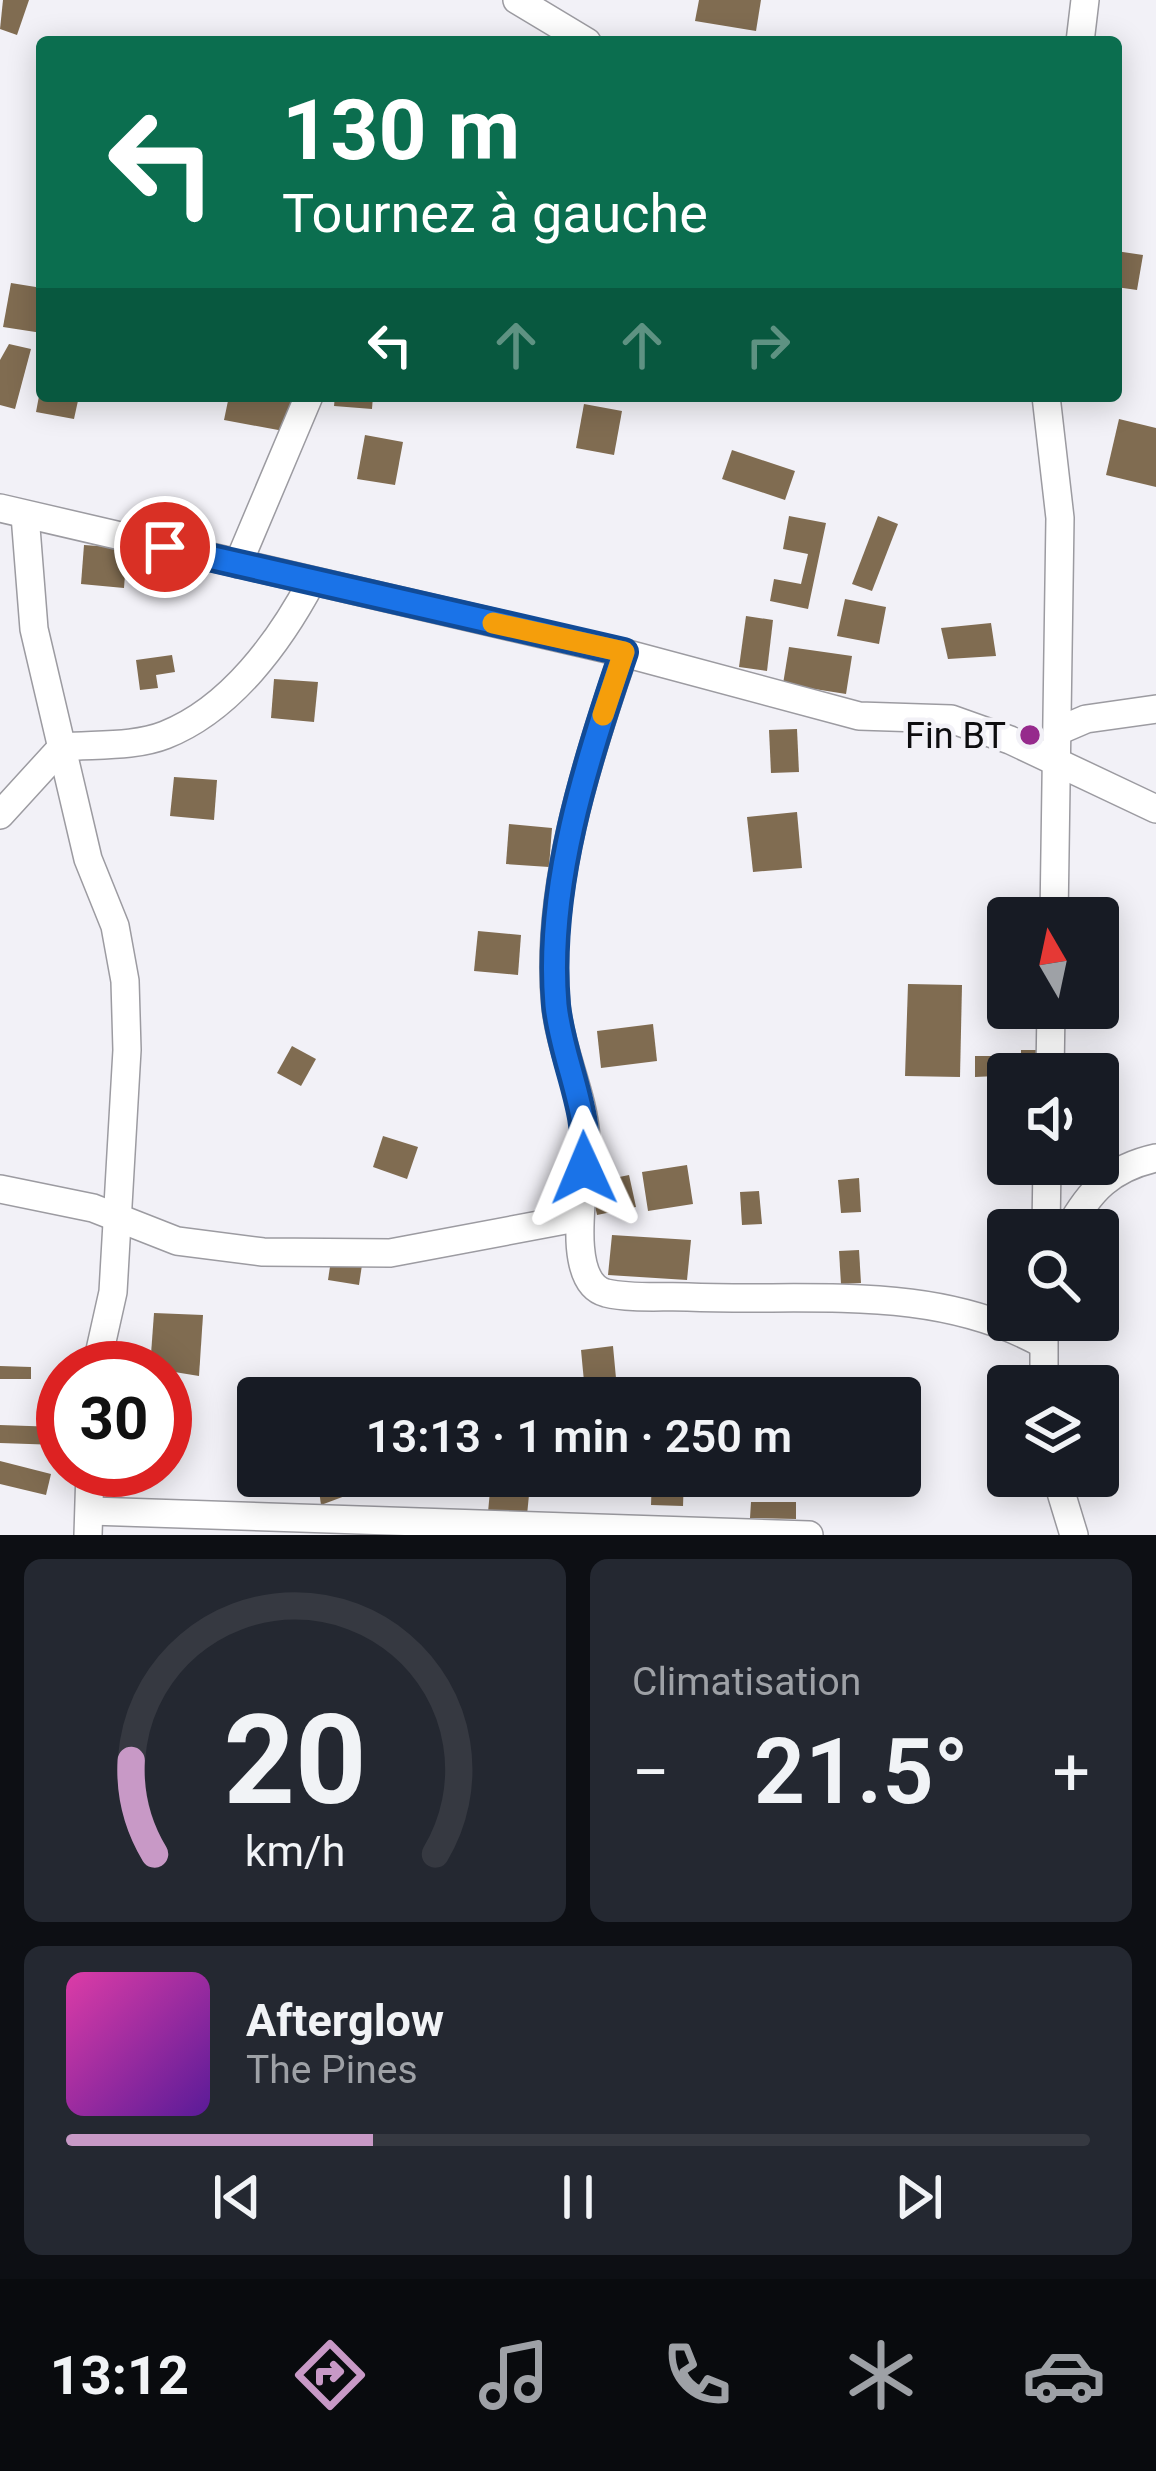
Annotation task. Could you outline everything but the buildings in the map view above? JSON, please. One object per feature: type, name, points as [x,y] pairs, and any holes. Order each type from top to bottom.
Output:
[{"type":"street","points":[[518,0],[577,36]]},
{"type":"street","points":[[1081,36],[1085,0]]},
{"type":"street","points":[[238,564],[306,402]]},
{"type":"street","points":[[1047,402],[1060,518],[1055,897]]},
{"type":"street","points":[[102,1341],[113,1292],[125,981],[116,926],[88,860],[34,628],[13,511],[624,652],[859,716],[951,718],[1010,740],[1156,809]]},
{"type":"street","points":[[0,815],[62,747],[163,736],[201,714],[263,657],[312,581]]},
{"type":"street","points":[[624,652],[578,805],[554,948],[556,1008],[586,1145],[576,1218],[592,1282],[602,1292],[879,1298],[987,1317]]},
{"type":"street","points":[[1058,731],[1086,719],[1156,709]]},
{"type":"street","points":[[1083,1209],[1102,1181],[1125,1165],[1156,1157]]},
{"type":"street","points":[[0,1190],[93,1208],[177,1241],[263,1252],[390,1253],[576,1218]]},
{"type":"street","points":[[1063,1497],[1075,1535]]},
{"type":"street","points":[[90,1523],[809,1535]]},
{"type":"slow traffic","points":[[493,623],[624,652],[603,715]]},
{"type":"place","name":"Fin BT","points":[[1030,735]]},
{"type":"route","points":[[165,547],[624,652],[578,805],[554,948],[556,1008],[568,1070],[583,1111],[584,1168]]}]
